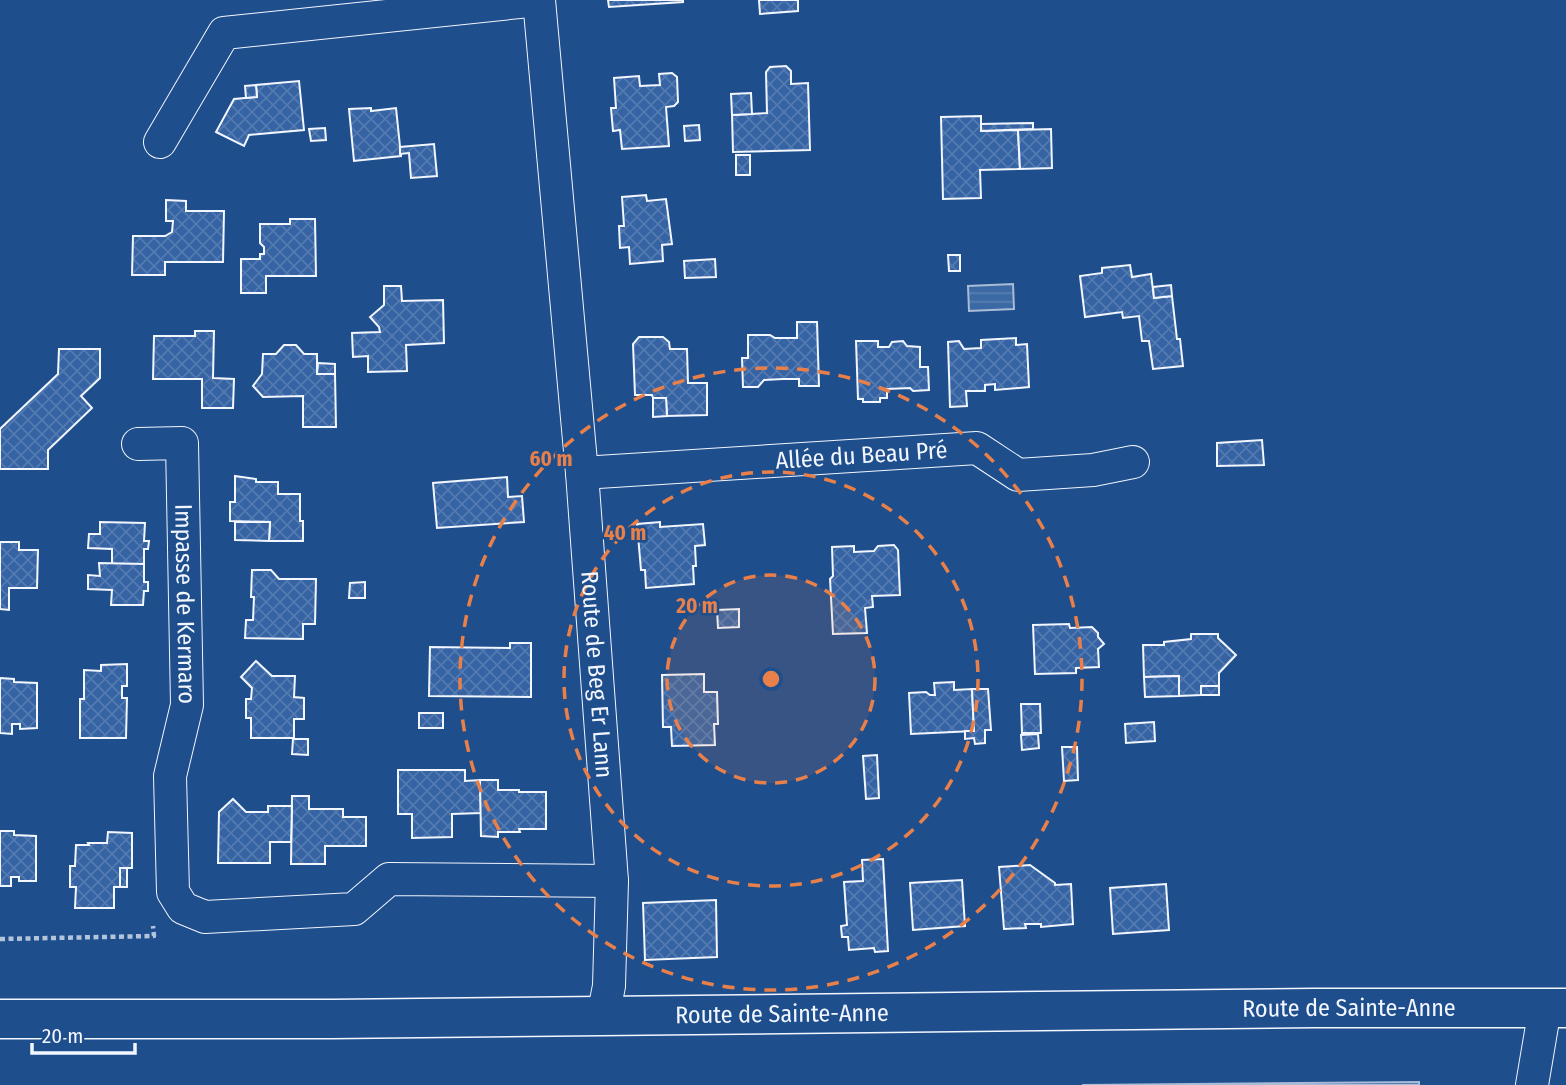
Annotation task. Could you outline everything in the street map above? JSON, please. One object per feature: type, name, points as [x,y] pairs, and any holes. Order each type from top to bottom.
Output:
[{"type":"main road","name":"Route de Sainte-Anne","points":[[0,1019],[1555,1008]]},
{"type":"street","points":[[160,142],[224,33],[539,0]]},
{"type":"street","name":"Route de Beg Er Lann","points":[[539,0],[582,473],[612,881],[609,986],[603,1016]]},
{"type":"street","name":"Impasse de Kermaro","points":[[138,444],[182,443],[187,705],[170,776],[173,892],[183,908]]},
{"type":"street","name":"Allée du Beau Pré","points":[[582,473],[977,448],[1018,475],[1093,470],[1133,462]]},
{"type":"street","points":[[183,908],[205,916],[354,909],[389,879],[612,881]]},
{"type":"street","points":[[1532,1085],[1555,1008]]},
{"type":"path","points":[[0,939],[154,936],[152,914],[183,908]]},
{"type":"water","points":[[1013,284],[1014,309],[969,311],[968,286]]},
{"type":"water","points":[[1419,1082],[1419,1085],[1082,1085]]},
{"type":"building","points":[[608,0],[683,0],[683,2],[609,7]]},
{"type":"building","points":[[759,0],[798,0],[798,11],[760,14]]},
{"type":"building","points":[[786,66],[791,71],[791,84],[808,83],[810,150],[733,152],[732,115],[767,113],[766,72],[770,67]]},
{"type":"building","points":[[672,73],[677,77],[678,102],[674,106],[666,107],[669,146],[622,149],[620,130],[613,131],[611,108],[616,108],[614,78],[639,76],[640,86],[660,85],[659,74]]},
{"type":"building","points":[[299,81],[304,130],[249,135],[244,146],[216,132],[234,99],[257,97],[256,85]]},
{"type":"building","points":[[256,85],[257,97],[246,98],[245,86]]},
{"type":"building","points":[[751,93],[752,114],[732,115],[731,94]]},
{"type":"building","points":[[371,108],[371,111],[396,108],[401,156],[354,161],[349,109]]},
{"type":"building","points":[[981,116],[981,131],[1018,130],[1020,169],[980,170],[981,198],[943,199],[941,117]]},
{"type":"building","points":[[1033,123],[1033,129],[981,131],[981,124]]},
{"type":"building","points":[[699,125],[700,140],[685,141],[684,126]]},
{"type":"building","points":[[325,128],[326,140],[311,141],[309,129]]},
{"type":"building","points":[[1051,129],[1052,168],[1020,169],[1018,130]]},
{"type":"building","points":[[434,144],[437,176],[411,178],[409,153],[400,154],[400,147]]},
{"type":"building","points":[[736,155],[750,155],[750,175],[736,175]]},
{"type":"building","points":[[646,195],[647,201],[666,199],[672,244],[662,245],[663,261],[630,264],[629,247],[620,248],[619,226],[624,226],[622,197]]},
{"type":"building","points":[[166,200],[186,201],[186,211],[224,211],[223,262],[165,262],[165,275],[132,275],[133,236],[165,236],[172,232],[173,221],[166,221]]},
{"type":"building","points":[[290,219],[315,219],[316,276],[266,276],[266,293],[241,293],[241,259],[260,259],[260,254],[264,254],[264,247],[260,243],[260,224],[290,224]]},
{"type":"building","points":[[948,255],[960,255],[960,271],[949,271]]},
{"type":"building","points":[[715,259],[716,277],[685,278],[684,261]]},
{"type":"building","points":[[1130,265],[1132,277],[1151,274],[1154,298],[1172,296],[1183,366],[1153,369],[1149,341],[1142,341],[1139,316],[1123,318],[1122,312],[1085,317],[1080,276],[1102,273],[1102,268]]},
{"type":"building","points":[[1171,285],[1172,296],[1154,298],[1153,287]]},
{"type":"building","points":[[384,286],[401,286],[402,301],[443,300],[444,343],[406,345],[407,371],[368,372],[368,356],[353,357],[352,333],[380,332],[370,317],[384,305]]},
{"type":"building","points":[[797,322],[817,322],[819,386],[799,386],[799,379],[783,379],[764,380],[758,387],[743,387],[742,358],[748,358],[748,335],[797,338]]},
{"type":"building","points":[[195,331],[214,331],[213,378],[234,379],[233,408],[202,408],[202,379],[153,379],[154,336],[195,336]]},
{"type":"building","points":[[639,337],[663,337],[669,342],[670,349],[687,349],[688,383],[707,383],[707,415],[667,416],[666,398],[635,395],[633,344]]},
{"type":"building","points":[[1016,338],[1016,345],[1027,344],[1029,387],[995,390],[995,384],[985,385],[985,391],[966,391],[967,406],[950,407],[948,342],[959,341],[964,349],[981,348],[981,340]]},
{"type":"building","points":[[856,341],[878,341],[878,347],[889,347],[892,342],[903,341],[907,346],[920,347],[920,367],[928,367],[929,390],[887,389],[887,398],[880,398],[880,402],[863,402],[863,399],[858,399]]},
{"type":"building","points":[[284,345],[296,345],[304,354],[317,354],[317,374],[335,374],[336,427],[303,427],[303,396],[263,397],[253,386],[262,374],[263,354],[276,354]]},
{"type":"building","points":[[59,349],[100,349],[100,378],[81,396],[92,408],[48,450],[48,469],[0,469],[0,429],[58,374]]},
{"type":"building","points":[[318,363],[335,364],[335,374],[317,374]]},
{"type":"building","points":[[653,398],[666,398],[667,416],[653,417]]},
{"type":"building","points":[[1262,440],[1264,465],[1217,466],[1217,443]]},
{"type":"building","points":[[235,476],[256,479],[256,482],[278,482],[278,494],[300,494],[303,541],[269,541],[270,522],[230,521],[230,502],[235,502]]},
{"type":"building","points":[[507,477],[508,497],[522,496],[524,522],[437,528],[433,483]]},
{"type":"building","points":[[100,522],[145,523],[144,541],[149,541],[148,549],[144,549],[144,564],[112,564],[112,549],[88,548],[89,534],[100,534]]},
{"type":"building","points":[[235,522],[270,522],[269,541],[235,540]]},
{"type":"building","points":[[660,522],[660,527],[703,524],[705,545],[695,546],[694,584],[646,588],[645,570],[641,570],[637,524]]},
{"type":"building","points":[[0,542],[19,542],[19,550],[38,550],[37,588],[9,588],[9,610],[0,609]]},
{"type":"building","points":[[894,545],[898,550],[900,595],[872,596],[873,607],[865,608],[867,633],[833,634],[830,579],[833,576],[832,547],[854,546],[854,552],[874,551],[878,546]]},
{"type":"building","points":[[99,563],[144,564],[144,582],[148,582],[148,591],[144,591],[143,605],[111,605],[112,590],[88,589],[88,575],[100,576]]},
{"type":"building","points":[[252,570],[271,570],[279,579],[316,579],[315,624],[303,624],[303,639],[245,638],[246,620],[253,620]]},
{"type":"building","points":[[365,582],[365,598],[349,598],[350,583]]},
{"type":"building","points":[[739,609],[739,627],[718,628],[717,610]]},
{"type":"building","points":[[1069,624],[1070,628],[1092,627],[1098,633],[1104,644],[1098,649],[1099,667],[1076,668],[1076,673],[1035,674],[1033,625]]},
{"type":"building","points":[[1191,634],[1218,634],[1218,638],[1236,655],[1219,673],[1219,686],[1201,686],[1201,695],[1179,696],[1179,676],[1144,677],[1143,645],[1164,645],[1164,642],[1191,639]]},
{"type":"building","points":[[510,643],[531,643],[531,697],[429,696],[430,647],[510,648]]},
{"type":"building","points":[[256,661],[272,676],[295,676],[294,697],[304,698],[304,719],[294,719],[294,738],[251,738],[251,718],[246,718],[246,699],[251,699],[252,688],[241,677]]},
{"type":"building","points":[[127,664],[127,686],[122,686],[122,698],[127,698],[126,738],[80,738],[80,699],[84,699],[84,670],[101,671],[101,665]]},
{"type":"building","points":[[704,674],[704,692],[717,692],[718,724],[714,724],[715,745],[672,746],[671,727],[663,727],[662,675]]},
{"type":"building","points":[[1179,676],[1179,696],[1145,697],[1144,677]]},
{"type":"building","points":[[0,678],[37,683],[37,728],[20,729],[20,724],[12,724],[12,734],[0,733]]},
{"type":"building","points":[[954,682],[954,690],[972,689],[974,731],[911,734],[909,693],[926,692],[935,695],[934,683]]},
{"type":"building","points":[[1201,686],[1219,686],[1219,695],[1201,695]]},
{"type":"building","points":[[972,689],[988,689],[991,730],[985,730],[985,743],[975,744],[974,738],[965,739],[965,731],[974,731]]},
{"type":"building","points":[[1021,704],[1040,704],[1041,733],[1022,733]]},
{"type":"building","points":[[419,713],[443,713],[443,728],[419,728]]},
{"type":"building","points":[[1154,722],[1155,741],[1126,743],[1125,724]]},
{"type":"building","points":[[1038,734],[1039,748],[1022,750],[1021,735]]},
{"type":"building","points":[[293,739],[308,739],[308,755],[292,754]]},
{"type":"building","points":[[1062,747],[1077,747],[1078,780],[1064,781]]},
{"type":"building","points":[[877,755],[879,798],[866,799],[863,756]]},
{"type":"building","points":[[398,770],[465,770],[465,781],[480,780],[481,813],[452,814],[452,837],[412,838],[412,814],[398,814]]},
{"type":"building","points":[[480,780],[498,780],[498,790],[546,792],[546,829],[519,829],[520,832],[498,832],[498,837],[481,836]]},
{"type":"building","points":[[292,796],[309,796],[309,809],[343,809],[343,817],[366,817],[366,846],[325,846],[325,864],[291,864]]},
{"type":"building","points":[[233,799],[246,812],[268,812],[268,806],[292,806],[291,842],[270,842],[270,863],[218,863],[219,812]]},
{"type":"building","points":[[0,831],[36,836],[36,881],[19,881],[19,877],[11,877],[11,886],[0,886]]},
{"type":"building","points":[[108,832],[132,833],[132,868],[120,868],[120,887],[114,887],[114,908],[75,908],[76,887],[70,887],[70,866],[75,866],[76,845],[107,843]]},
{"type":"building","points":[[883,859],[888,951],[875,952],[874,948],[849,950],[848,937],[842,937],[841,926],[847,925],[844,882],[863,881],[862,860]]},
{"type":"building","points":[[1030,865],[1055,885],[1071,884],[1073,924],[1041,927],[1041,924],[1025,924],[1026,928],[1004,929],[999,867]]},
{"type":"building","points":[[120,868],[127,868],[127,887],[120,887]]},
{"type":"building","points":[[962,880],[965,926],[913,930],[910,883]]},
{"type":"building","points":[[1166,884],[1169,930],[1113,934],[1110,888]]},
{"type":"building","points":[[716,900],[717,957],[645,960],[643,903]]}]
